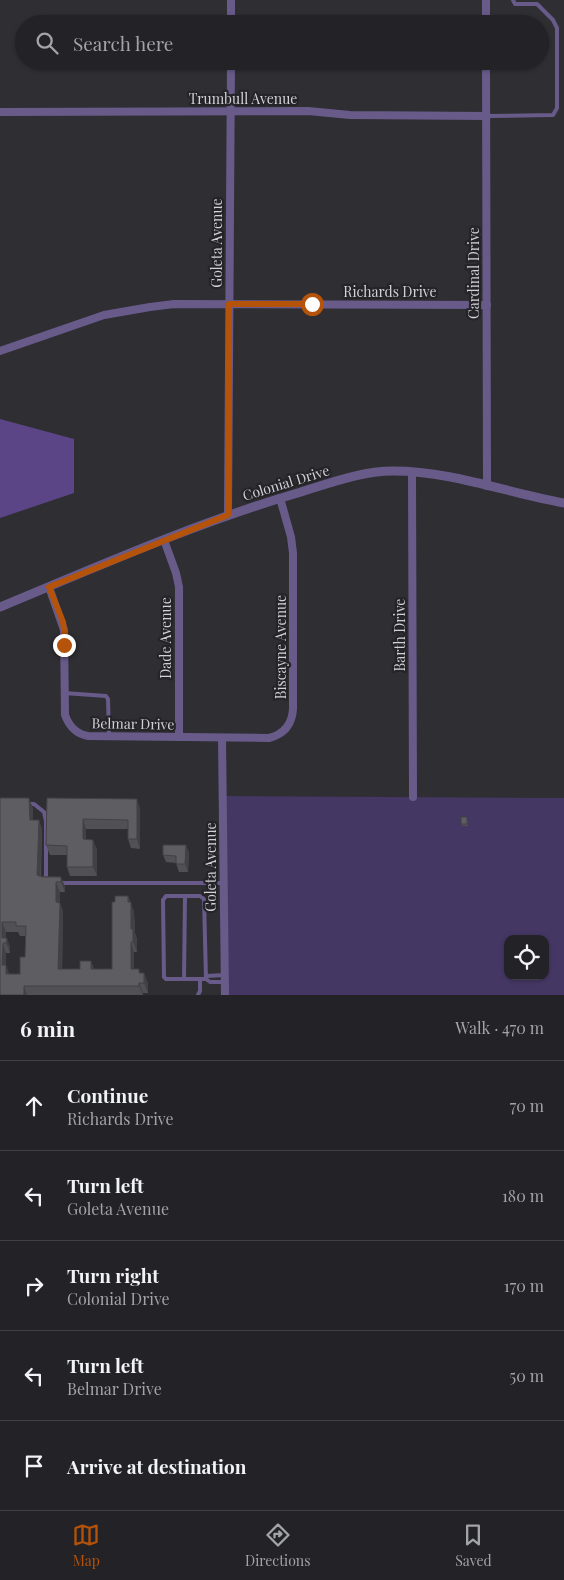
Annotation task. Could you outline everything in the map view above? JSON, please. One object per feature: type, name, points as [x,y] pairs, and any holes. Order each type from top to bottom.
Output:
[{"type":"street","points":[[231,0],[231,15]]},
{"type":"street","points":[[486,0],[486,15]]},
{"type":"street","name":"Goleta Avenue","points":[[228,515],[231,70]]},
{"type":"street","name":"Cardinal Drive","points":[[486,70],[487,486]]},
{"type":"street","name":"Trumbull Avenue","points":[[0,112],[308,111],[350,115],[487,116]]},
{"type":"street","name":"Richards Drive","points":[[0,351],[84,321],[118,312],[174,304],[487,305]]},
{"type":"street","name":"Colonial Drive","points":[[0,607],[228,515],[280,498],[360,476],[392,471],[440,475],[564,503]]},
{"type":"street","name":"Barth Drive","points":[[412,472],[413,797]]},
{"type":"street","name":"Biscayne Avenue","points":[[222,738],[270,738],[288,728],[293,716],[293,553],[280,498]]},
{"type":"street","name":"Dade Avenue","points":[[164,540],[179,587],[179,738]]},
{"type":"street","name":"Belmar Drive","points":[[49,587],[64,630],[65,715],[72,728],[83,735],[222,738]]},
{"type":"street","name":"Goleta Avenue","points":[[222,738],[225,995]]},
{"type":"lane","points":[[512,0],[515,4],[537,4],[547,15]]},
{"type":"lane","points":[[487,116],[553,115],[557,108],[557,28],[549,17]]},
{"type":"lane","points":[[64,693],[106,696],[108,700],[109,736]]},
{"type":"lane","points":[[26,804],[34,804],[44,812],[46,821],[46,883]]},
{"type":"lane","points":[[56,883],[224,883]]},
{"type":"lane","points":[[206,977],[204,899],[200,896],[166,896],[163,900],[164,977],[166,979],[225,978]]},
{"type":"lane","points":[[184,896],[184,979]]},
{"type":"lane","points":[[200,979],[200,994]]},
{"type":"shaded area","points":[[0,419],[74,439],[74,493],[0,518]]},
{"type":"shaded area","points":[[223,796],[564,798],[564,995],[225,995]]},
{"type":"building","points":[[0,798],[29,798],[30,820],[39,820],[37,875],[42,877],[61,877],[61,882],[56,882],[56,902],[60,903],[58,969],[80,969],[80,961],[91,961],[91,969],[112,969],[112,902],[115,902],[115,896],[128,896],[128,902],[131,902],[131,929],[133,929],[131,969],[139,969],[139,973],[144,973],[144,983],[139,983],[139,986],[24,986],[24,995],[0,995]],"holes":[[[2,922],[16,922],[16,926],[26,926],[25,957],[20,957],[20,974],[6,974],[6,965],[2,965],[3,943],[6,943],[7,938],[2,938]]]},
{"type":"building","points":[[47,798],[137,799],[137,839],[128,839],[128,820],[83,819],[83,839],[93,840],[93,867],[67,867],[67,846],[46,845]]},
{"type":"building","points":[[461,817],[467,817],[467,824],[461,824]]},
{"type":"building","points":[[163,845],[186,845],[185,864],[176,864],[176,856],[163,855]]},
{"type":"route","points":[[64,645],[63,622],[49,587],[228,515],[229,304],[312,304]]}]
